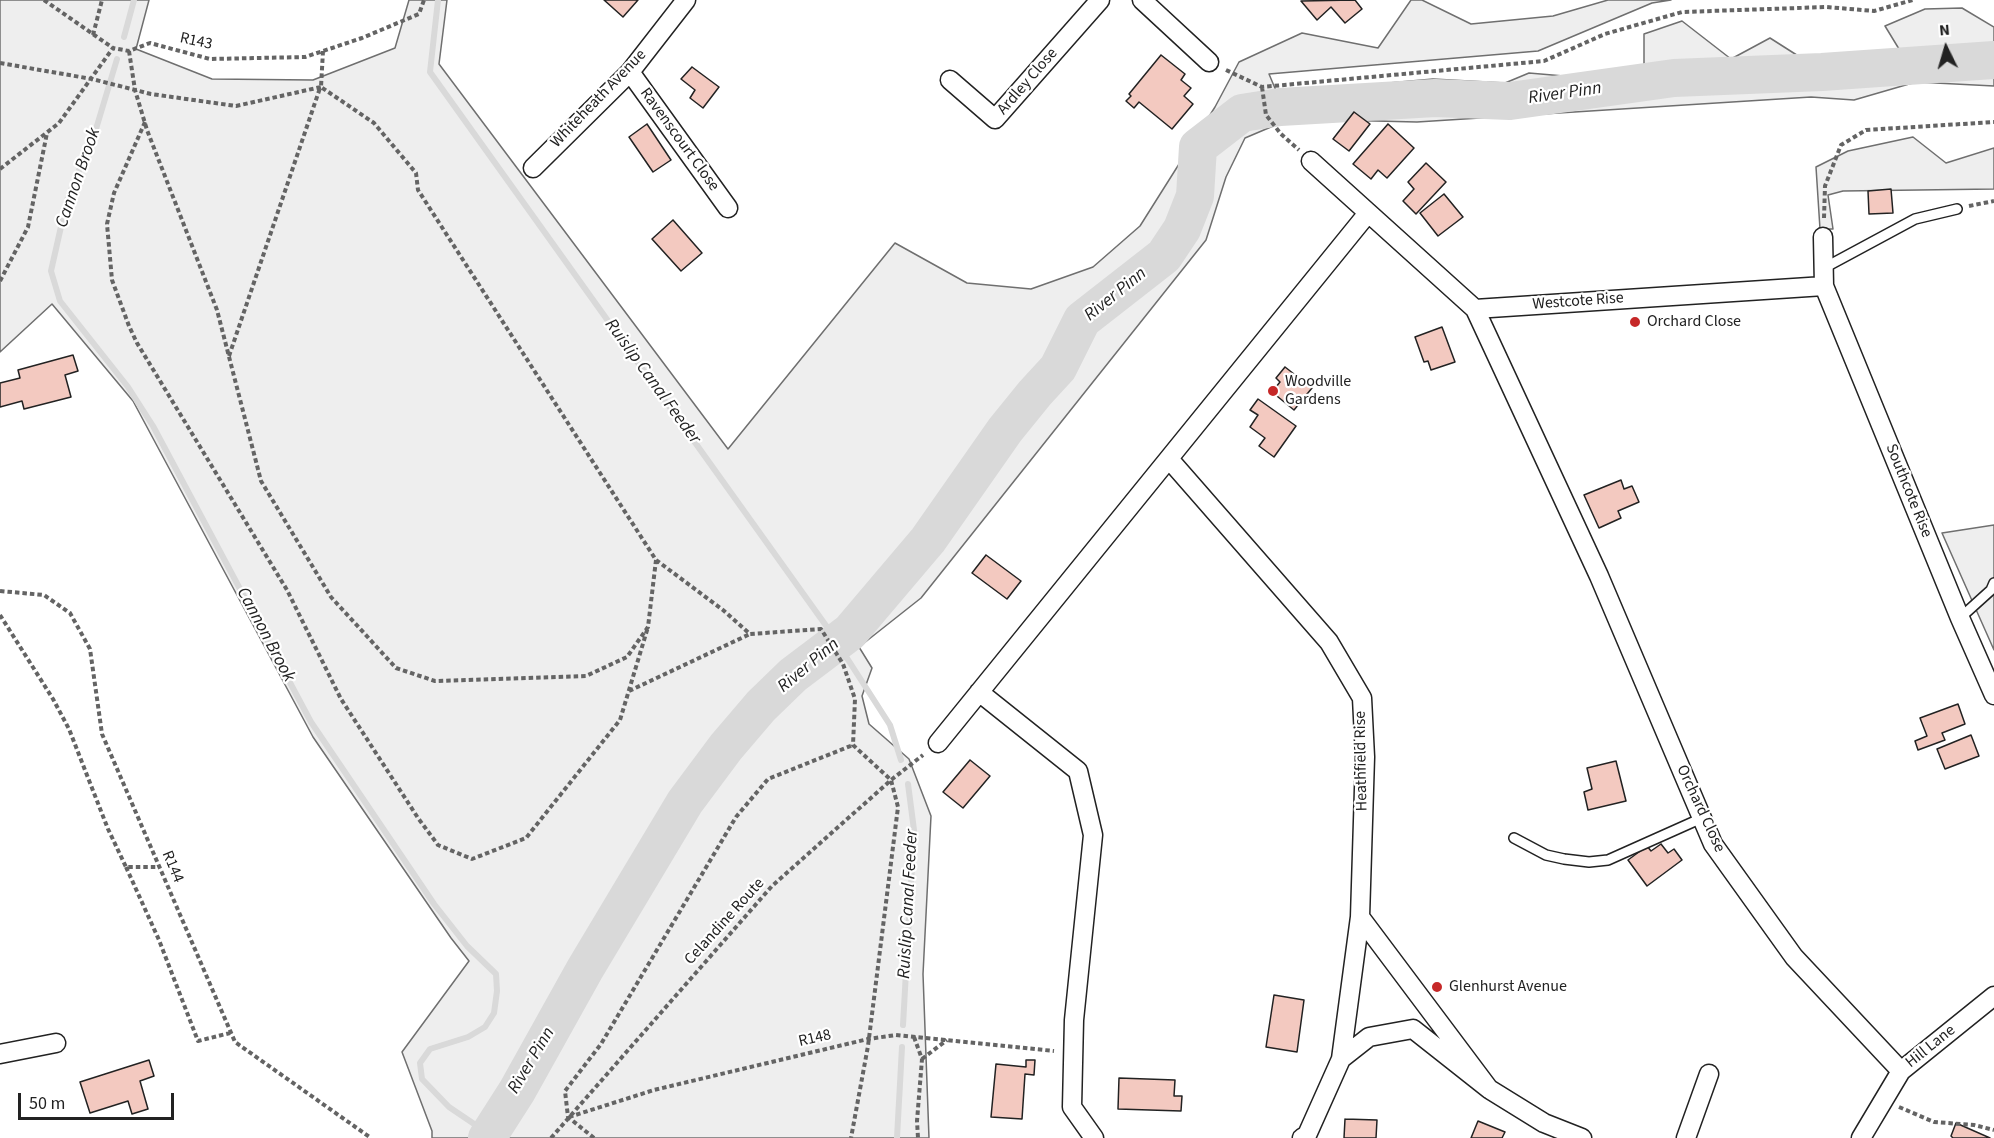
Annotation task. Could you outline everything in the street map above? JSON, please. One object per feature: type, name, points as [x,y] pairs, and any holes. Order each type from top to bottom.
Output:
[{"type":"street","name":"Whiteheath Avenue","points":[[533,168],[630,72],[686,0]]},
{"type":"street","name":"Ardley Close","points":[[950,80],[995,119],[1100,0]]},
{"type":"street","points":[[1143,0],[1209,62]]},
{"type":"street","name":"Ravenscourt Close","points":[[630,72],[728,208]]},
{"type":"street","points":[[1311,161],[1475,309]]},
{"type":"street","points":[[938,743],[1368,213]]},
{"type":"street","points":[[1823,237],[1824,277]]},
{"type":"street","name":"Westcote Rise","points":[[1475,309],[1824,277]]},
{"type":"street","name":"Southcote Rise","points":[[1824,277],[1960,618],[1994,695]]},
{"type":"street","name":"Orchard Close","points":[[1475,309],[1599,576],[1713,844],[1794,957],[1901,1071]]},
{"type":"street","name":"Heathfield Rise","points":[[1169,459],[1329,642],[1362,698],[1365,757],[1360,917]]},
{"type":"street","points":[[979,692],[1078,771],[1093,835],[1074,1020],[1072,1107],[1094,1138]]},
{"type":"street","points":[[1302,1138],[1307,1135],[1341,1059],[1360,917]]},
{"type":"street","points":[[1360,917],[1489,1089]]},
{"type":"street","name":"Hill Lane","points":[[1861,1138],[1901,1071],[1994,996]]},
{"type":"street","points":[[1341,1059],[1369,1037],[1413,1029],[1540,1131],[1582,1138]]},
{"type":"street","points":[[0,1054],[56,1043]]},
{"type":"street","points":[[1686,1138],[1709,1074]]},
{"type":"lane","points":[[1824,277],[1915,219],[1957,209]]},
{"type":"lane","points":[[1960,618],[1991,590],[1994,583]]},
{"type":"lane","points":[[1514,838],[1546,855],[1589,862],[1608,860],[1702,818]]},
{"type":"path","points":[[0,169],[59,123],[94,80],[113,48],[44,0]]},
{"type":"path","points":[[93,34],[102,0]]},
{"type":"path","name":"R143","points":[[113,48],[129,51],[150,44],[210,59],[305,57],[419,14],[424,0]]},
{"type":"path","points":[[1209,62],[1262,87],[1544,61],[1605,34],[1682,12],[1827,7],[1874,11],[1912,0]]},
{"type":"path","points":[[129,51],[135,90],[144,122],[217,310],[261,481],[332,597],[396,668],[435,681],[586,676],[627,657],[648,627]]},
{"type":"path","points":[[229,356],[321,87],[323,51]]},
{"type":"path","points":[[0,63],[94,80],[151,94],[236,106],[321,87],[374,123],[416,173],[418,190],[656,560],[723,610],[750,634]]},
{"type":"path","points":[[1262,87],[1266,115],[1281,134],[1311,161]]},
{"type":"path","points":[[144,122],[114,193],[107,224],[112,280],[129,326],[137,343],[287,590],[341,699],[438,845],[472,859],[525,838],[620,720],[648,627],[656,560]]},
{"type":"path","points":[[1823,237],[1825,186],[1841,145],[1866,130],[1994,122]]},
{"type":"path","points":[[0,281],[28,227],[47,132]]},
{"type":"path","points":[[1957,209],[1994,201]]},
{"type":"path","name":"R144","points":[[0,591],[44,595],[70,613],[90,649],[102,734],[234,1042],[371,1138]]},
{"type":"path","points":[[0,615],[69,729],[108,829],[159,940],[198,1041],[230,1033]]},
{"type":"path","points":[[628,691],[750,634],[821,629],[843,664],[855,699],[853,745],[891,780],[898,807],[868,1039],[851,1138]]},
{"type":"path","name":"Celandine Route","points":[[551,1138],[772,886],[891,780],[938,743]]},
{"type":"path","points":[[594,1138],[568,1117],[565,1091],[601,1044],[736,816],[768,779],[853,745]]},
{"type":"path","points":[[126,867],[159,867]]},
{"type":"path","name":"R148","points":[[568,1117],[654,1090],[868,1039],[896,1035],[1073,1052]]},
{"type":"path","points":[[914,1037],[922,1059],[917,1121],[918,1138]]},
{"type":"path","points":[[922,1059],[947,1040]]},
{"type":"path","points":[[1884,1099],[1934,1122],[1974,1125],[1994,1130]]},
{"type":"shaded area","points":[[0,0],[149,0],[136,49],[212,79],[313,80],[395,48],[409,0],[447,0],[439,64],[728,449],[895,243],[967,283],[1031,289],[1093,267],[1140,226],[1215,107],[1239,62],[1302,33],[1378,48],[1411,0],[1422,0],[1471,24],[1553,16],[1608,0],[1671,0],[1652,3],[1538,51],[1269,74],[1277,93],[1433,79],[1505,83],[1529,73],[1587,78],[1644,72],[1644,34],[1682,21],[1731,59],[1770,38],[1803,59],[1899,49],[1885,26],[1925,9],[1962,8],[1994,27],[1994,86],[1916,82],[1854,100],[1811,97],[1417,122],[1333,120],[1278,124],[1245,138],[1226,177],[1206,240],[921,598],[859,647],[872,668],[862,696],[869,724],[909,759],[931,816],[923,974],[929,1138],[432,1138],[432,1131],[402,1052],[469,961],[313,737],[133,401],[52,304],[0,352]]},
{"type":"shaded area","points":[[1913,137],[1946,163],[1994,148],[1994,189],[1843,191],[1828,195],[1833,229],[1820,229],[1816,167],[1848,151]]},
{"type":"shaded area","points":[[1994,525],[1994,650],[1942,533]]},
{"type":"building","points":[[604,0],[638,0],[623,17]]},
{"type":"building","points":[[1355,0],[1362,9],[1345,23],[1331,7],[1317,20],[1301,1]]},
{"type":"building","points":[[1161,55],[1185,74],[1181,80],[1191,88],[1184,96],[1193,104],[1172,129],[1139,102],[1134,108],[1126,101],[1131,96],[1129,94]]},
{"type":"building","points":[[692,67],[719,87],[703,108],[690,98],[695,90],[681,79]]},
{"type":"building","points":[[1354,112],[1370,124],[1349,151],[1333,139]]},
{"type":"building","points":[[647,124],[671,160],[653,172],[629,137]]},
{"type":"building","points":[[1388,124],[1414,148],[1387,178],[1378,170],[1371,179],[1353,164]]},
{"type":"building","points":[[1426,163],[1446,182],[1416,214],[1403,201],[1414,189],[1408,182]]},
{"type":"building","points":[[1891,189],[1893,213],[1869,214],[1868,191]]},
{"type":"building","points":[[1444,194],[1463,217],[1438,236],[1420,213]]},
{"type":"building","points":[[673,220],[702,253],[681,271],[652,239]]},
{"type":"building","points":[[1442,327],[1455,362],[1431,370],[1428,361],[1424,362],[1415,337]]},
{"type":"building","points":[[73,355],[78,371],[65,375],[71,397],[24,409],[22,401],[0,407],[0,383],[20,378],[18,370]]},
{"type":"building","points":[[1285,367],[1312,388],[1294,410],[1272,392],[1280,382],[1276,378]]},
{"type":"building","points":[[1258,399],[1296,426],[1274,457],[1259,446],[1265,438],[1250,427],[1258,415],[1250,410]]},
{"type":"building","points":[[1621,480],[1624,489],[1632,486],[1639,502],[1618,511],[1621,518],[1599,528],[1584,495]]},
{"type":"building","points":[[986,555],[1021,581],[1007,599],[972,573]]},
{"type":"building","points":[[1958,704],[1965,724],[1942,733],[1945,740],[1918,750],[1915,741],[1927,736],[1920,718]]},
{"type":"building","points":[[1971,735],[1979,756],[1945,769],[1937,749]]},
{"type":"building","points":[[970,760],[990,776],[963,808],[943,792]]},
{"type":"building","points":[[1616,761],[1626,801],[1588,810],[1584,792],[1592,789],[1587,768]]},
{"type":"building","points":[[1661,844],[1668,853],[1674,849],[1682,860],[1647,886],[1628,860],[1647,846],[1651,851]]},
{"type":"building","points":[[1274,995],[1304,1000],[1297,1052],[1266,1047]]},
{"type":"building","points":[[149,1060],[154,1076],[140,1081],[148,1109],[132,1114],[128,1101],[90,1113],[80,1082]]},
{"type":"building","points":[[1026,1060],[1035,1060],[1034,1075],[1025,1074],[1022,1119],[991,1117],[996,1064],[1026,1067]]},
{"type":"building","points":[[1119,1078],[1175,1080],[1174,1096],[1182,1096],[1181,1111],[1118,1109]]},
{"type":"building","points":[[1345,1119],[1377,1120],[1376,1138],[1344,1138]]},
{"type":"building","points":[[1478,1121],[1505,1132],[1502,1138],[1471,1138]]},
{"type":"building","points":[[1956,1123],[1990,1138],[1953,1138],[1951,1136]]},
{"type":"waterway","name":"Cannon Brook","points":[[124,37],[134,0]]},
{"type":"waterway","name":"Ruislip Canal Feeder","points":[[438,0],[430,72],[827,627],[890,725],[901,760]]},
{"type":"waterway","name":"Cannon Brook","points":[[117,59],[96,129],[67,200],[51,271],[60,301],[128,387],[153,426],[311,722],[434,904],[467,946],[496,974],[497,991],[494,1013],[485,1027],[468,1037],[430,1049],[420,1063],[422,1079],[449,1107],[489,1134]]},
{"type":"waterway","name":"River Pinn","points":[[487,1138],[517,1091],[585,969],[685,802],[726,747],[761,706],[793,675],[850,632],[928,540],[1005,430],[1058,368],[1082,320],[1164,256],[1182,229],[1195,196],[1198,147],[1242,113],[1280,107],[1435,98],[1510,101],[1674,78],[1822,72],[1994,60]]},
{"type":"waterway","name":"Ruislip Canal Feeder","points":[[903,1025],[914,830],[908,784]]},
{"type":"waterway","name":"Ruislip Canal Feeder","points":[[897,1138],[902,1047]]},
{"type":"place","name":"Orchard Close","points":[[1635,322]]},
{"type":"place","name":"Woodville Gardens","points":[[1273,391]]},
{"type":"place","name":"Glenhurst Avenue","points":[[1437,987]]}]
